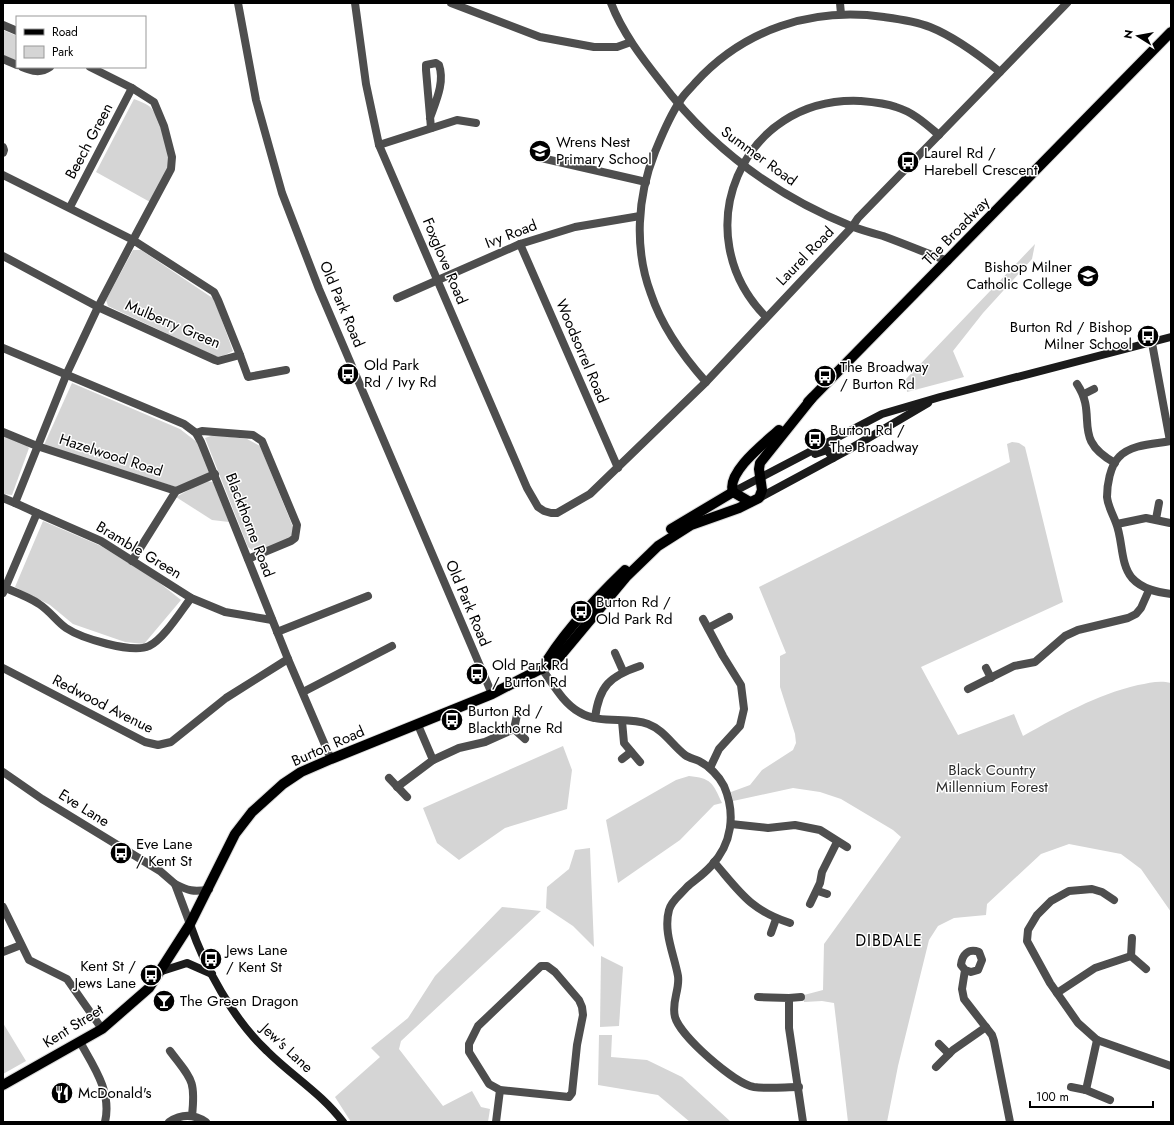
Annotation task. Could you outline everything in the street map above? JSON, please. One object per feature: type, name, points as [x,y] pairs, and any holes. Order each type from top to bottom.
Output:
[{"type":"main road","name":"The Broadway","points":[[733,492],[732,482],[734,475],[742,465],[812,398],[948,261],[1171,32]]},
{"type":"main road","points":[[542,669],[550,655],[607,588],[644,550],[672,528],[733,492],[782,466],[882,414],[940,397],[1171,337]]},
{"type":"main road","points":[[759,498],[940,397]]},
{"type":"main road","name":"The Broadway","points":[[759,498],[762,490],[760,463],[812,398]]},
{"type":"main road","points":[[782,466],[796,464],[825,450],[833,458]]},
{"type":"main road","points":[[733,492],[750,502]]},
{"type":"main road","name":"Burton Road","points":[[190,924],[209,889],[235,834],[252,812],[283,784],[301,772],[492,694],[556,662],[626,577],[658,546],[691,525],[739,508],[759,498]]},
{"type":"main road","name":"Kent Street","points":[[3,1085],[102,1029],[149,988],[162,971],[190,924]]},
{"type":"main road","name":"Jew's Lane","points":[[190,924],[199,949],[212,974],[244,1027],[266,1051],[331,1106],[342,1122]]},
{"type":"main road","points":[[162,971],[187,963],[212,974]]},
{"type":"street","name":"Old Park Road","points":[[238,3],[256,100],[282,193],[319,288],[492,694]]},
{"type":"street","name":"Foxglove Road","points":[[355,3],[366,84],[379,145],[527,488],[538,507],[544,511],[551,512]]},
{"type":"street","points":[[451,3],[540,37],[594,47],[617,47],[631,42]]},
{"type":"street","name":"Summer Road","points":[[611,3],[631,42],[678,104],[701,130],[742,166],[772,186],[807,206],[852,227],[948,261]]},
{"type":"street","points":[[840,3],[841,14]]},
{"type":"street","name":"Laurel Road","points":[[551,512],[557,513],[590,494],[706,382],[852,227],[858,218],[1067,3]]},
{"type":"street","points":[[706,382],[683,356],[660,318],[650,293],[641,245],[640,216],[651,162],[665,127],[678,104],[703,75],[727,54],[753,37],[809,17],[841,14],[897,18],[929,27],[958,42],[984,59],[1000,72]]},
{"type":"street","points":[[3,24],[16,30]]},
{"type":"street","points":[[3,59],[16,65]]},
{"type":"street","points":[[430,118],[441,81],[441,71],[439,65],[436,63],[426,64],[430,118],[431,128]]},
{"type":"street","points":[[24,68],[34,72],[43,71],[48,68]]},
{"type":"street","points":[[15,503],[67,374],[98,307],[171,169],[172,163],[159,110],[154,102],[132,88],[92,68]]},
{"type":"street","name":"Beech Green","points":[[70,207],[132,88]]},
{"type":"street","points":[[766,317],[753,304],[738,278],[731,256],[728,233],[729,210],[735,180],[755,146],[775,127],[803,110],[824,103],[859,101],[897,107],[915,116],[939,135]]},
{"type":"street","points":[[379,145],[457,120],[476,123]]},
{"type":"street","points":[[3,147],[3,153]]},
{"type":"street","points":[[537,157],[646,182]]},
{"type":"street","points":[[3,175],[70,207],[133,240]]},
{"type":"street","name":"Ivy Road","points":[[397,298],[437,279],[520,244],[575,227],[640,216]]},
{"type":"street","name":"Mulberry Green","points":[[3,256],[98,307],[215,360],[218,361],[240,355],[214,292],[133,240]]},
{"type":"street","name":"Woodsorrel Road","points":[[520,244],[618,468]]},
{"type":"street","points":[[1152,343],[1171,441],[1124,452],[1115,463],[1107,490],[1107,499],[1117,524],[1125,566],[1133,579],[1149,590],[1171,594]]},
{"type":"street","points":[[3,348],[184,424],[196,433],[202,431],[253,435],[262,441],[297,525],[295,538],[291,541],[248,559]]},
{"type":"street","points":[[240,355],[248,377],[286,370]]},
{"type":"street","points":[[1077,384],[1084,394],[1090,441],[1102,456],[1115,463]]},
{"type":"street","points":[[1084,394],[1094,389]]},
{"type":"street","name":"Hazelwood Road","points":[[3,432],[37,446],[176,491]]},
{"type":"street","name":"Blackthorne Road","points":[[196,433],[215,474],[272,620],[331,759]]},
{"type":"street","points":[[132,560],[176,491],[215,474]]},
{"type":"street","points":[[3,498],[37,513]]},
{"type":"street","points":[[1156,519],[1159,503]]},
{"type":"street","name":"Bramble Green","points":[[191,598],[157,640],[148,646],[134,649],[109,644],[66,628],[52,613],[38,603],[4,589],[37,513],[101,541],[191,598],[225,612],[272,620]]},
{"type":"street","points":[[1117,524],[1146,518],[1170,523]]},
{"type":"street","points":[[968,690],[1014,666],[1035,662],[1065,636],[1078,630],[1128,618],[1136,614],[1141,608],[1149,590]]},
{"type":"street","points":[[277,632],[368,596]]},
{"type":"street","points":[[708,628],[729,617]]},
{"type":"street","points":[[703,619],[741,685],[744,709],[740,726],[719,749],[710,768]]},
{"type":"street","points":[[303,692],[392,646]]},
{"type":"street","points":[[615,653],[623,671]]},
{"type":"street","name":"Redwood Avenue","points":[[3,668],[145,742],[158,745],[171,742],[226,698],[288,659]]},
{"type":"street","points":[[596,718],[596,707],[602,689],[612,678],[623,671],[640,666]]},
{"type":"street","points":[[986,668],[992,678]]},
{"type":"street","points":[[542,669],[567,703],[580,713],[596,718],[648,724],[657,729],[684,755],[710,768],[724,786],[729,803],[731,824],[728,840],[714,862],[675,899],[669,909],[668,935],[678,983],[674,1002],[675,1017],[681,1030],[727,1074],[737,1080],[753,1087],[799,1087]]},
{"type":"street","points":[[514,729],[517,715]]},
{"type":"street","points":[[622,721],[624,743],[640,762]]},
{"type":"street","points":[[418,725],[433,760]]},
{"type":"street","points":[[514,729],[525,739]]},
{"type":"street","points":[[397,787],[433,760],[459,748],[485,742],[514,729]]},
{"type":"street","points":[[622,759],[631,752]]},
{"type":"street","name":"Eve Lane","points":[[3,772],[55,807],[160,871],[175,884],[190,924]]},
{"type":"street","points":[[389,778],[407,797]]},
{"type":"street","points":[[731,824],[768,828],[795,825],[820,830],[847,847]]},
{"type":"street","points":[[810,904],[818,891],[822,872],[837,842]]},
{"type":"street","points":[[714,862],[755,908],[776,919],[790,923]]},
{"type":"street","points":[[175,884],[190,892],[199,892],[209,889]]},
{"type":"street","points":[[1114,900],[1102,892],[1092,889],[1068,891],[1051,901],[1032,921],[1028,930],[1028,941],[1057,993],[1078,1023],[1097,1040],[1171,1066]]},
{"type":"street","points":[[818,891],[827,894]]},
{"type":"street","points":[[3,907],[29,960],[67,979],[102,1029]]},
{"type":"street","points":[[771,933],[776,919]]},
{"type":"street","points":[[1131,956],[1132,938]]},
{"type":"street","points":[[3,952],[21,945]]},
{"type":"street","points":[[1057,993],[1095,968],[1131,956]]},
{"type":"street","points":[[1131,956],[1146,969]]},
{"type":"street","points":[[541,966],[547,966],[555,972],[579,1000],[582,1007],[583,1015],[577,1045],[572,1093],[569,1097],[565,1098],[500,1090],[489,1084],[469,1052],[472,1038],[478,1026],[538,968],[541,966]]},
{"type":"street","points":[[965,970],[962,989],[964,999],[986,1027],[994,1041],[1010,1122]]},
{"type":"street","points":[[758,997],[801,997]]},
{"type":"street","points":[[789,998],[789,1028],[803,1122]]},
{"type":"street","points":[[936,1067],[949,1054],[986,1027]]},
{"type":"street","points":[[1086,1090],[1097,1040]]},
{"type":"street","points":[[80,1042],[102,1082],[107,1104],[105,1122]]},
{"type":"street","points":[[939,1044],[949,1054]]},
{"type":"street","points":[[170,1051],[191,1079],[194,1093],[192,1116]]},
{"type":"street","points":[[1071,1087],[1086,1090],[1110,1100]]},
{"type":"street","points":[[496,1122],[500,1090]]},
{"type":"street","points":[[169,1122],[184,1116],[192,1116],[206,1122]]},
{"type":"green space","points":[[3,30],[16,36],[16,61],[3,55]]},
{"type":"green space","points":[[134,99],[149,106],[157,117],[170,163],[150,202],[96,172]]},
{"type":"green space","points":[[1035,244],[1032,259],[983,313],[953,351],[964,377],[907,392],[906,379]]},
{"type":"green space","points":[[133,250],[141,250],[214,299],[233,351],[219,358],[108,306],[106,300]]},
{"type":"green space","points":[[72,383],[180,429],[198,443],[210,473],[176,487],[44,445]]},
{"type":"green space","points":[[3,435],[23,442],[29,448],[12,495],[3,494]]},
{"type":"green space","points":[[214,435],[247,439],[260,446],[293,527],[293,533],[290,538],[256,553],[248,547],[205,438]]},
{"type":"green space","name":"Black Country Millennium Forest","points":[[1012,442],[1019,443],[1025,447],[1063,602],[921,667],[958,735],[1014,714],[1023,736],[1065,713],[1108,694],[1138,685],[1162,682],[1171,683],[1171,912],[1141,869],[1121,854],[1069,844],[1041,854],[987,904],[986,915],[954,918],[938,926],[929,940],[898,1066],[887,1122],[848,1122],[834,1003],[822,1001],[804,1002],[804,995],[823,990],[824,944],[901,837],[893,830],[841,799],[820,792],[793,788],[733,801],[731,792],[750,785],[762,770],[793,750],[796,743],[795,734],[780,687],[780,656],[786,653],[759,587],[1010,462],[1007,444]]},
{"type":"green space","points":[[205,481],[213,482],[229,522],[212,520],[176,497]]},
{"type":"green space","points":[[43,521],[101,546],[156,580],[181,600],[144,644],[125,642],[73,624],[50,605],[15,587]]},
{"type":"green space","points":[[563,746],[572,770],[567,809],[505,828],[459,860],[437,843],[423,808]]},
{"type":"green space","points":[[689,776],[707,780],[713,786],[722,803],[714,805],[680,840],[618,883],[606,820],[676,780]]},
{"type":"green space","points":[[590,848],[594,947],[573,926],[546,908],[547,887],[569,869],[575,850]]},
{"type":"green space","points":[[502,907],[541,911],[401,1041],[399,1049],[443,1106],[472,1091],[481,1107],[490,1109],[488,1122],[351,1122],[335,1097],[380,1057],[371,1048],[408,1018],[435,976]]},
{"type":"green space","points":[[601,956],[623,967],[619,1026],[600,1027]]},
{"type":"green space","points":[[3,1023],[26,1061],[3,1074],[4,1067]]},
{"type":"green space","points":[[599,1035],[612,1035],[611,1057],[647,1060],[682,1077],[731,1122],[690,1122],[658,1095],[598,1085]]},
{"type":"place","name":"Wrens Nest Primary School","points":[[540,151]]},
{"type":"place","name":"Laurel Rd / Harebell Crescent","points":[[908,162]]},
{"type":"place","name":"Bishop Milner Catholic College","points":[[1088,276]]},
{"type":"place","name":"Burton Rd / Bishop Milner School","points":[[1148,336]]},
{"type":"place","name":"Old Park Rd / Ivy Rd","points":[[348,374]]},
{"type":"place","name":"The Broadway / Burton Rd","points":[[825,376]]},
{"type":"place","name":"Burton Rd / The Broadway","points":[[815,439]]},
{"type":"place","name":"Burton Rd / Old Park Rd","points":[[581,611]]},
{"type":"place","name":"Old Park Rd / Burton Rd","points":[[477,674]]},
{"type":"place","name":"Burton Rd / Blackthorne Rd","points":[[452,720]]},
{"type":"place","name":"Eve Lane / Kent St","points":[[121,853]]},
{"type":"place","name":"Jews Lane / Kent St","points":[[211,959]]},
{"type":"place","name":"Kent St / Jews Lane","points":[[151,975]]},
{"type":"place","name":"The Green Dragon","points":[[164,1001]]},
{"type":"place","name":"McDonald's","points":[[62,1093]]},
{"type":"district","name":"DIBDALE","points":[[889,940]]}]
